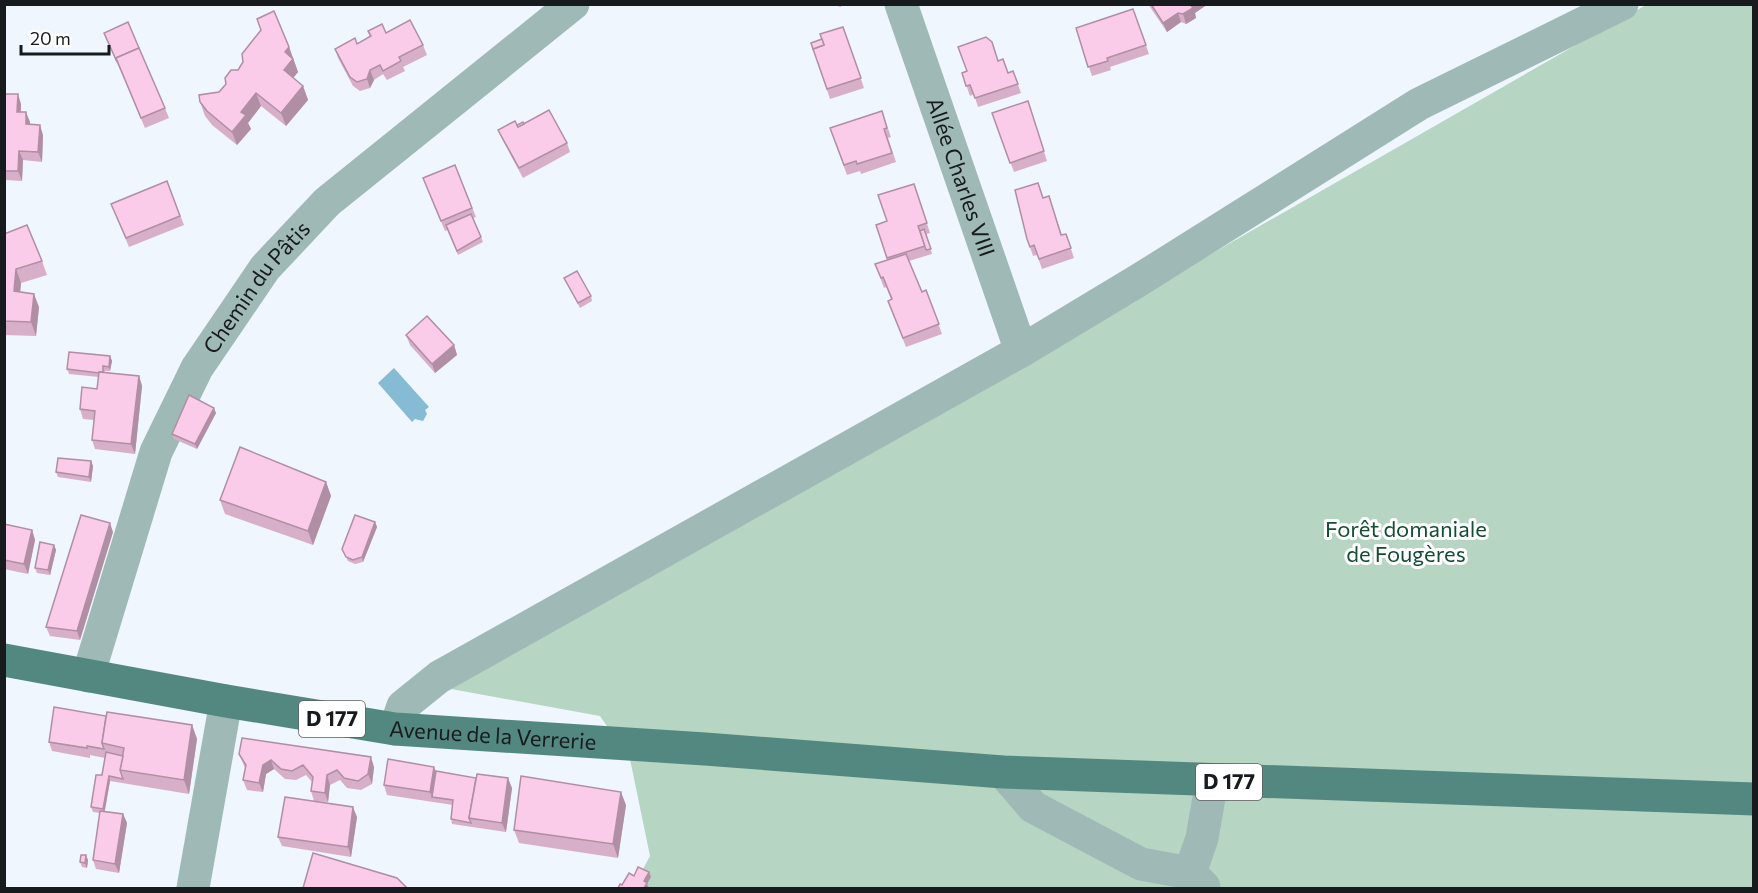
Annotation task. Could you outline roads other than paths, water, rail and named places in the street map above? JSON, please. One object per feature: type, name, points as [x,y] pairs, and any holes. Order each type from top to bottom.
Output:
[{"type":"main road","name":"Avenue de la Verrerie","points":[[4,660],[226,701],[396,729],[1003,772]]},
{"type":"main road","name":"D 177","points":[[1003,772],[1754,799]]},
{"type":"street","name":"Chemin du Pâtis","points":[[88,676],[156,452],[197,368],[265,268],[327,202],[573,4]]},
{"type":"street","name":"Allée Charles VIII","points":[[901,4],[1021,351]]},
{"type":"street","points":[[396,729],[403,706],[439,677],[1021,351],[1419,104],[1622,4]]},
{"type":"street","points":[[192,888],[226,701]]},
{"type":"street","points":[[1003,772],[1033,807],[1141,864],[1198,881],[1202,838],[1212,781]]},
{"type":"water","points":[[394,368],[429,407],[425,410],[427,414],[423,421],[415,419],[412,422],[378,383]]},
{"type":"park label","name":"Forêt domaniale de Fougères","points":[[1406,542]]}]
